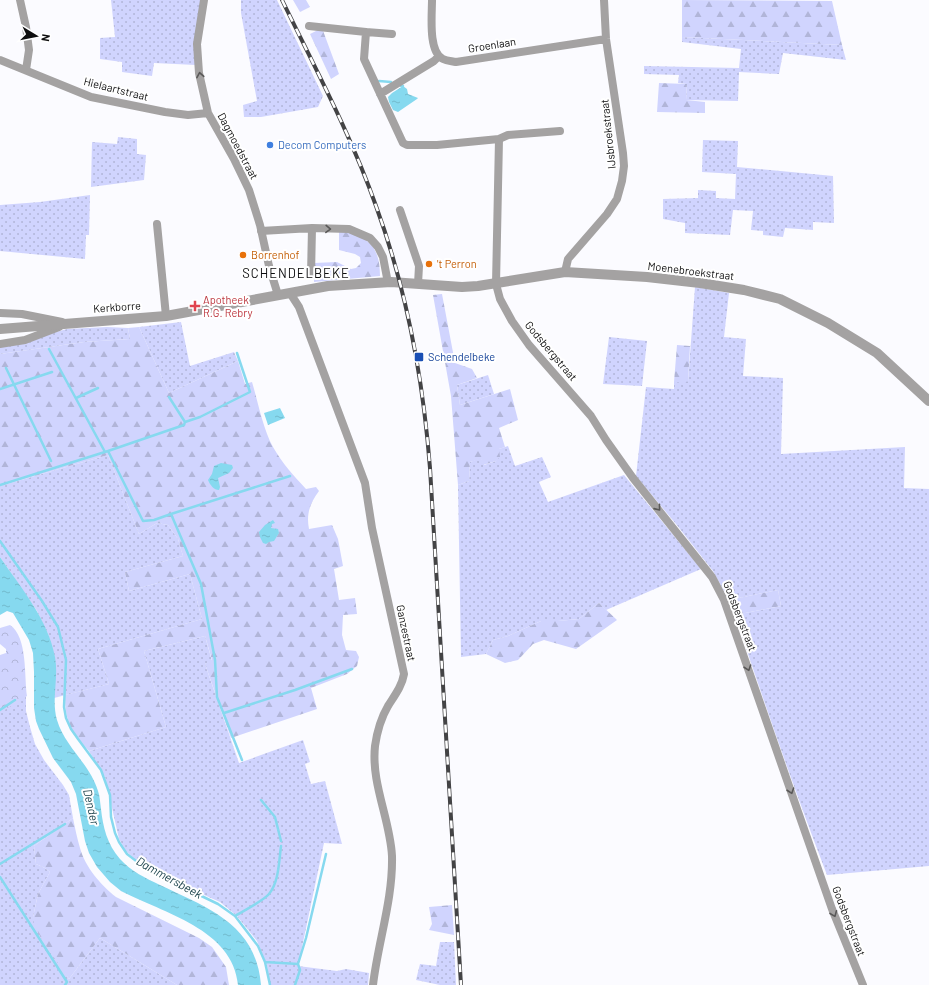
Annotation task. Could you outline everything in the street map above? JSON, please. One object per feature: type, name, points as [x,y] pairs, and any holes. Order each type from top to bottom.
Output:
[{"type":"street","points":[[20,0],[29,50],[26,70]]},
{"type":"street","name":"Dagmoedstraat","points":[[204,0],[197,44],[199,73],[208,113],[234,159],[249,190],[278,295]]},
{"type":"street","points":[[380,94],[434,61],[439,56],[436,53],[433,41],[432,0]]},
{"type":"street","name":"IJsbroekstraat","points":[[565,272],[568,259],[618,199],[622,181],[624,166],[623,153],[606,39],[604,0]]},
{"type":"street","points":[[309,26],[392,34]]},
{"type":"street","points":[[366,32],[364,59],[403,143],[407,145],[437,145],[499,139],[508,135],[560,131]]},
{"type":"street","name":"Groenlaan","points":[[439,56],[443,59],[456,62],[606,39]]},
{"type":"street","name":"Hielaartstraat","points":[[0,60],[91,97],[165,112],[188,115],[208,113]]},
{"type":"street","name":"Godsbergstraat","points":[[499,139],[496,284],[500,299],[512,321],[529,345],[591,416],[633,478],[712,577],[724,600],[832,909],[863,985]]},
{"type":"street","points":[[400,210],[420,266],[418,284]]},
{"type":"street","points":[[157,224],[166,316]]},
{"type":"street","points":[[261,231],[312,228],[349,229],[370,238],[378,247],[383,257],[388,283]]},
{"type":"street","points":[[311,275],[312,228]]},
{"type":"street","name":"Moenebroekstraat","points":[[403,283],[462,286],[496,284],[565,272],[647,277],[744,290],[780,299],[828,323],[876,353],[929,401]]},
{"type":"street","name":"Kerkborre","points":[[0,329],[166,316],[328,286],[403,283]]},
{"type":"street","name":"Ganzestraat","points":[[290,293],[299,307],[365,483],[372,528],[404,674],[400,688],[381,720],[375,746],[377,781],[390,838],[392,878],[372,985]]},
{"type":"street","name":"Kerkborre","points":[[0,313],[22,314],[70,323]]},
{"type":"street","name":"Kerkborre","points":[[0,344],[25,340],[70,323]]},
{"type":"green space","points":[[111,0],[201,0],[196,65],[154,63],[152,76],[122,72],[122,62],[100,59],[100,38],[115,37]]},
{"type":"green space","points":[[241,0],[277,0],[323,96],[318,107],[261,117],[244,117],[243,105],[257,101],[241,13]]},
{"type":"green space","points":[[293,0],[306,0],[310,7],[300,12]]},
{"type":"green space","points":[[682,0],[832,1],[842,45],[682,37]]},
{"type":"green space","points":[[322,28],[339,74],[331,79],[310,34]]},
{"type":"green space","points":[[682,37],[842,45],[846,60],[783,53],[779,74],[739,72],[738,101],[686,100],[687,84],[678,83],[679,75],[644,74],[644,66],[739,68],[741,49],[682,42]]},
{"type":"green space","points":[[659,83],[687,84],[686,100],[705,102],[705,113],[657,112]]},
{"type":"green space","points":[[118,137],[137,139],[137,154],[146,155],[144,180],[91,187],[92,142],[117,144]]},
{"type":"green space","points":[[703,140],[738,141],[737,167],[833,176],[834,223],[813,222],[813,230],[785,228],[783,237],[763,235],[763,231],[751,230],[753,211],[733,210],[730,235],[685,233],[685,223],[663,219],[663,199],[698,198],[698,190],[716,191],[716,198],[735,199],[736,174],[702,172]]},
{"type":"green space","points":[[90,195],[89,235],[86,235],[85,259],[0,251],[0,205],[40,202]]},
{"type":"green space","points":[[339,231],[358,236],[365,239],[370,244],[378,257],[380,276],[314,282],[314,263],[337,262],[351,269],[356,268],[361,263],[360,257],[355,254],[339,250]]},
{"type":"green space","points":[[695,287],[729,293],[724,337],[746,339],[743,376],[783,378],[781,454],[905,447],[904,488],[929,489],[929,866],[827,875],[735,615],[781,606],[778,590],[729,600],[713,571],[636,476],[646,387],[674,389],[674,382],[688,382]]},
{"type":"green space","points":[[442,294],[455,363],[472,369],[477,378],[457,385],[460,405],[510,389],[518,420],[499,428],[505,447],[499,449],[500,457],[496,461],[483,465],[481,459],[470,462],[469,481],[458,485],[451,396],[433,295]]},
{"type":"green space","points":[[181,322],[190,366],[234,352],[238,361],[169,393],[139,327]]},
{"type":"green space","points":[[107,327],[128,328],[130,339],[84,342],[0,354],[0,347],[67,329]]},
{"type":"green space","points":[[139,327],[169,393],[238,361],[245,384],[252,382],[269,440],[288,469],[306,489],[316,487],[319,491],[313,500],[308,514],[309,529],[332,525],[338,539],[343,566],[334,569],[339,600],[355,598],[357,614],[343,615],[342,635],[346,650],[356,651],[359,657],[357,666],[347,674],[311,688],[317,709],[231,738],[205,664],[212,660],[205,636],[144,651],[166,727],[89,751],[73,732],[70,726],[66,712],[65,695],[109,684],[98,649],[202,619],[190,574],[129,591],[125,572],[183,556],[178,539],[168,525],[157,523],[139,534],[108,455],[0,486],[0,354],[84,342],[130,339],[128,328]]},
{"type":"green space","points":[[609,337],[647,341],[642,386],[603,384]]},
{"type":"green space","points":[[677,345],[690,346],[688,383],[674,382]]},
{"type":"green space","points":[[488,375],[494,394],[460,405],[457,385]]},
{"type":"green space","points":[[508,446],[515,466],[542,457],[551,477],[539,482],[548,502],[624,475],[701,569],[606,610],[599,603],[579,619],[541,621],[508,636],[493,640],[486,654],[461,657],[458,485],[469,481],[470,462],[481,458],[484,465],[496,461],[499,449]]},
{"type":"green space","points":[[108,455],[139,534],[157,523],[168,525],[178,539],[183,556],[125,572],[129,591],[190,574],[202,619],[98,649],[109,684],[54,698],[55,659],[48,634],[37,611],[0,557],[0,486]]},
{"type":"green space","points":[[778,590],[781,606],[735,615],[729,600]]},
{"type":"green space","points":[[599,603],[617,620],[576,649],[544,640],[533,644],[518,660],[505,663],[486,654],[493,640],[508,636],[541,621],[579,619]]},
{"type":"green space","points":[[10,625],[20,638],[24,658],[27,696],[0,713],[0,655],[6,653],[6,649],[0,644],[0,628]]},
{"type":"green space","points":[[205,636],[212,661],[205,664],[239,763],[303,740],[310,762],[305,764],[311,784],[325,781],[342,844],[324,843],[298,966],[337,971],[346,969],[369,973],[368,985],[270,985],[267,965],[257,941],[237,916],[220,902],[184,886],[139,863],[126,851],[119,839],[105,777],[89,751],[166,727],[144,651]]},
{"type":"green space","points":[[0,672],[26,691],[26,711],[35,744],[44,760],[69,795],[73,818],[34,846],[36,864],[50,872],[38,894],[33,917],[69,979],[100,938],[177,985],[0,985]]},
{"type":"green space","points":[[73,818],[82,855],[99,881],[116,897],[199,938],[212,947],[226,967],[229,985],[177,985],[100,938],[69,979],[42,940],[34,924],[33,917],[38,894],[50,872],[36,864],[34,846]]},
{"type":"green space","points":[[452,905],[454,935],[429,930],[432,924],[429,907]]},
{"type":"green space","points":[[440,942],[454,942],[456,985],[440,985],[416,980],[420,964],[436,966]]},
{"type":"water","points":[[403,86],[407,89],[408,94],[418,98],[398,112],[393,110],[388,97]]},
{"type":"water","points":[[280,408],[285,418],[268,425],[264,413]]},
{"type":"water","points":[[221,463],[232,465],[233,468],[229,473],[218,478],[220,487],[219,490],[212,487],[208,480],[212,474],[214,466]]},
{"type":"water","points":[[273,520],[275,523],[272,524],[271,528],[278,529],[279,533],[274,541],[266,544],[263,543],[259,532],[265,525]]},
{"type":"water","name":"Dender","points":[[0,557],[33,604],[46,630],[55,657],[56,665],[55,712],[57,720],[66,739],[94,781],[99,795],[104,829],[112,847],[120,859],[134,871],[212,911],[227,921],[240,933],[250,947],[257,964],[261,985],[238,985],[233,966],[224,950],[210,936],[193,925],[121,891],[110,882],[97,867],[89,853],[85,841],[76,794],[71,782],[53,758],[36,721],[34,708],[33,653],[29,640],[13,613],[7,611],[0,615]]},
{"type":"waterway","points":[[379,81],[391,82]]},
{"type":"waterway","points":[[49,349],[105,452]]},
{"type":"waterway","points":[[185,422],[200,417],[250,392],[237,353]]},
{"type":"waterway","points":[[6,368],[51,461]]},
{"type":"waterway","points":[[0,389],[52,372]]},
{"type":"waterway","points":[[76,398],[98,388]]},
{"type":"waterway","points":[[108,451],[184,425],[185,422],[169,397]]},
{"type":"waterway","points":[[0,485],[108,451],[143,521],[154,520],[171,514],[201,584],[215,660],[217,697],[242,760]]},
{"type":"waterway","points":[[171,514],[290,476]]},
{"type":"waterway","name":"Dammersbeek","points":[[0,541],[42,601],[58,627],[66,660],[64,707],[66,718],[71,729],[101,770],[110,795],[111,817],[119,842],[127,854],[144,867],[218,904],[235,916],[258,946],[265,962],[270,985]]},
{"type":"waterway","points":[[224,713],[295,690],[352,669]]},
{"type":"waterway","points":[[0,710],[15,700]]},
{"type":"waterway","points":[[261,800],[275,817],[281,841]]},
{"type":"waterway","points":[[0,864],[65,824]]},
{"type":"waterway","points":[[235,916],[253,906],[269,894],[275,884],[281,846]]},
{"type":"waterway","points":[[265,962],[298,964],[306,938],[326,854]]},
{"type":"waterway","points":[[0,877],[67,982],[65,985]]},
{"type":"waterway","points":[[295,985],[300,970],[298,964]]},
{"type":"railway","points":[[282,0],[344,128],[376,206],[397,270],[418,368],[430,468],[461,985]]},
{"type":"place","name":"Decom Computers","points":[[270,145]]},
{"type":"place","name":"Borrenhof","points":[[243,255]]},
{"type":"place","name":"'t Perron","points":[[429,264]]},
{"type":"place","name":"Apotheek R.G. Rebry","points":[[195,306]]},
{"type":"place","name":"Schendelbeke","points":[[419,357]]},
{"type":"district","name":"SCHENDELBEKE","points":[[296,273]]}]
